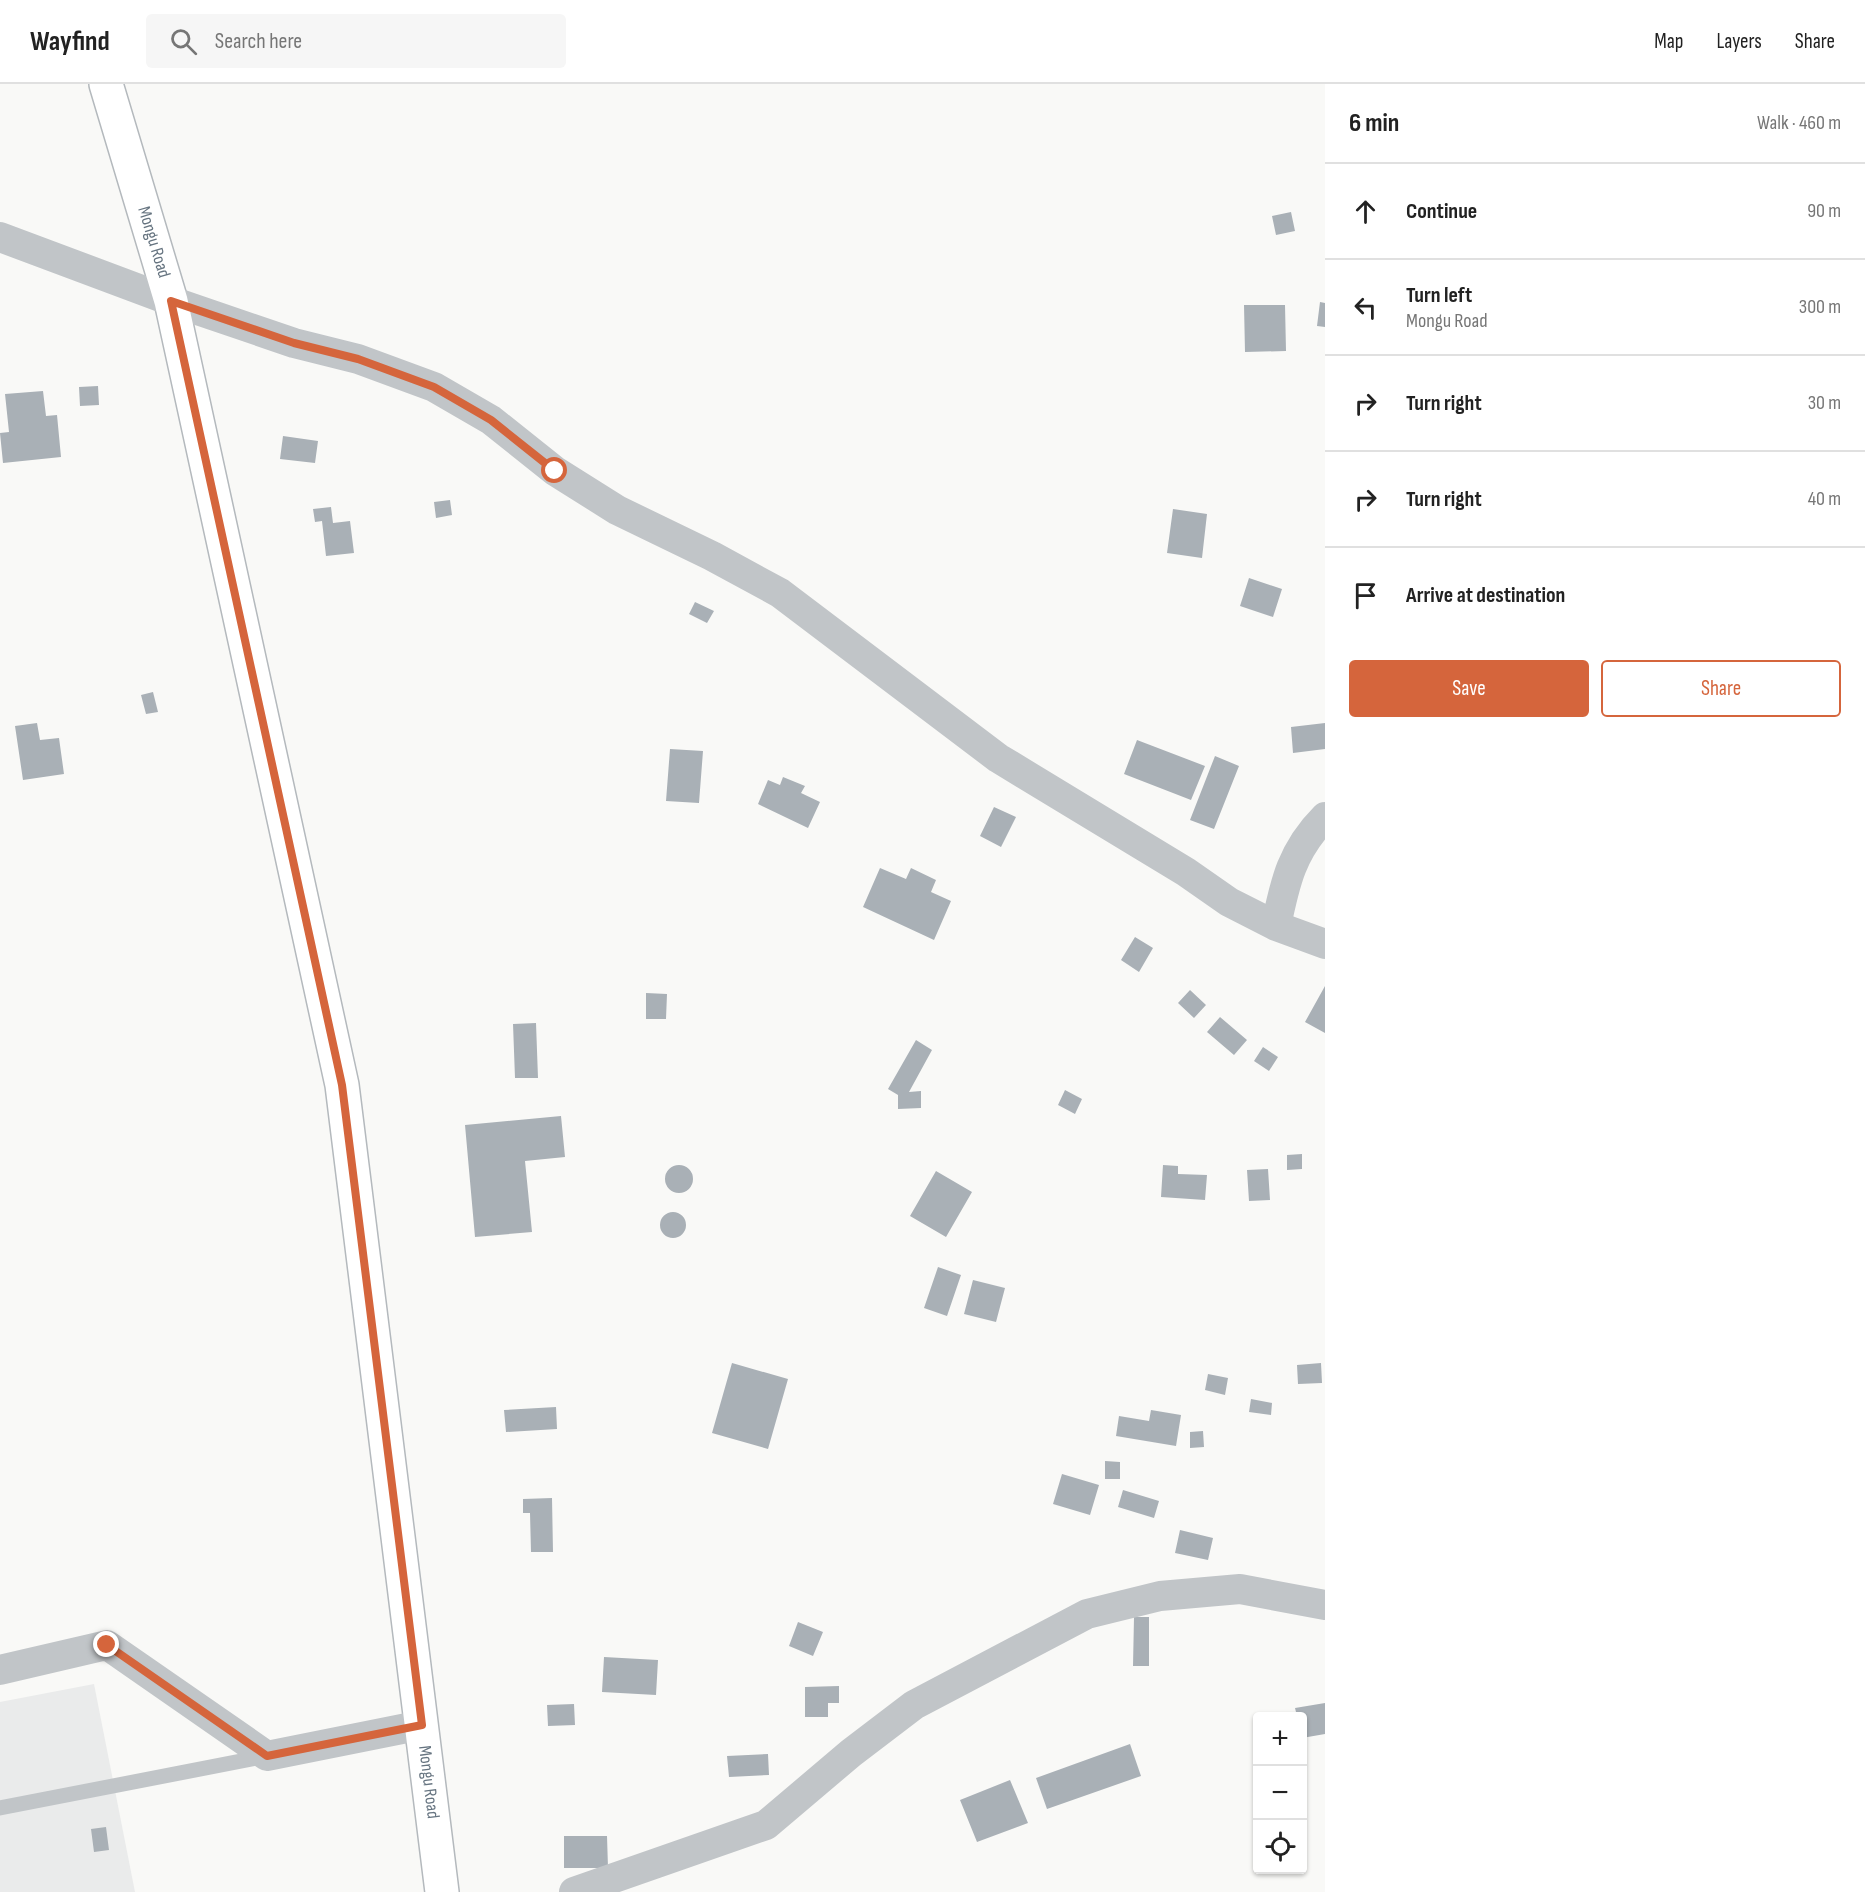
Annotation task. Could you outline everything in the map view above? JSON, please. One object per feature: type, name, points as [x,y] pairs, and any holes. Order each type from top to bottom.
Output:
[{"type":"main road","name":"Mongu Road","points":[[106,84],[171,301],[342,1085],[442,1892]]},
{"type":"street","points":[[0,237],[171,301],[294,343],[358,359],[434,387],[491,420],[555,471],[617,510],[712,556],[780,593],[998,758],[1186,872],[1229,902],[1276,926],[1325,944]]},
{"type":"street","points":[[1276,926],[1285,881],[1296,853],[1325,817]]},
{"type":"street","points":[[574,1892],[766,1825],[851,1753],[914,1705],[1088,1614],[1160,1596],[1240,1589],[1325,1605]]},
{"type":"street","points":[[0,1670],[107,1645],[267,1756],[422,1725]]},
{"type":"lane","points":[[0,1808],[267,1756]]},
{"type":"shaded area","points":[[94,1684],[135,1892],[0,1892],[0,1702]]},
{"type":"building","points":[[1291,212],[1295,231],[1276,235],[1272,216]]},
{"type":"building","points":[[1320,302],[1325,303],[1325,327],[1317,326]]},
{"type":"building","points":[[1244,305],[1285,305],[1286,351],[1245,352]]},
{"type":"building","points":[[98,386],[99,405],[80,406],[79,387]]},
{"type":"building","points":[[43,391],[46,416],[57,415],[61,457],[3,463],[0,433],[9,432],[5,394]]},
{"type":"building","points":[[283,436],[318,441],[315,463],[280,459]]},
{"type":"building","points":[[450,500],[452,515],[436,518],[434,502]]},
{"type":"building","points":[[331,507],[333,523],[350,521],[354,553],[326,556],[322,521],[315,522],[313,509]]},
{"type":"building","points":[[1173,509],[1207,514],[1202,558],[1167,553]]},
{"type":"building","points":[[1249,578],[1282,589],[1273,617],[1240,606]]},
{"type":"building","points":[[695,602],[714,611],[707,623],[689,614]]},
{"type":"building","points":[[153,692],[158,712],[146,714],[141,695]]},
{"type":"building","points":[[37,723],[40,740],[59,738],[64,774],[23,780],[15,726]]},
{"type":"building","points":[[1325,723],[1325,749],[1293,753],[1291,727]]},
{"type":"building","points":[[1137,740],[1205,766],[1191,800],[1124,774]]},
{"type":"building","points":[[670,749],[703,751],[699,803],[666,801]]},
{"type":"building","points":[[1215,756],[1239,766],[1214,829],[1190,820]]},
{"type":"building","points":[[783,777],[805,786],[801,793],[820,802],[808,828],[758,804],[768,780],[780,785]]},
{"type":"building","points":[[994,807],[1016,817],[1001,847],[980,836]]},
{"type":"building","points":[[880,868],[906,879],[911,868],[936,880],[931,892],[951,901],[934,940],[863,907]]},
{"type":"building","points":[[1135,937],[1153,948],[1139,972],[1121,960]]},
{"type":"building","points":[[1325,986],[1325,1033],[1305,1022]]},
{"type":"building","points":[[1190,990],[1206,1005],[1194,1018],[1178,1003]]},
{"type":"building","points":[[646,993],[667,994],[666,1019],[646,1019]]},
{"type":"building","points":[[1220,1017],[1247,1040],[1234,1055],[1207,1032]]},
{"type":"building","points":[[536,1023],[538,1078],[515,1078],[513,1024]]},
{"type":"building","points":[[916,1040],[932,1050],[909,1092],[921,1091],[921,1108],[898,1109],[898,1095],[888,1089]]},
{"type":"building","points":[[1263,1047],[1278,1057],[1269,1071],[1254,1061]]},
{"type":"building","points":[[1065,1090],[1082,1099],[1075,1114],[1058,1105]]},
{"type":"building","points":[[561,1116],[565,1157],[525,1161],[532,1232],[475,1237],[465,1125]]},
{"type":"building","points":[[1302,1154],[1302,1169],[1287,1170],[1287,1155]]},
{"type":"building","points":[[679,1165],[689,1169],[693,1179],[689,1189],[679,1193],[669,1189],[665,1179],[669,1169]]},
{"type":"building","points":[[1163,1165],[1178,1166],[1178,1174],[1207,1175],[1205,1200],[1161,1197]]},
{"type":"building","points":[[1268,1169],[1270,1200],[1249,1201],[1247,1170]]},
{"type":"building","points":[[936,1171],[972,1192],[946,1237],[910,1216]]},
{"type":"building","points":[[673,1212],[682,1216],[686,1225],[682,1234],[673,1238],[664,1234],[660,1225],[664,1216]]},
{"type":"building","points":[[938,1267],[961,1275],[947,1316],[924,1308]]},
{"type":"building","points":[[973,1280],[1005,1288],[996,1322],[964,1314]]},
{"type":"building","points":[[732,1363],[788,1379],[768,1449],[712,1433]]},
{"type":"building","points":[[1321,1363],[1322,1383],[1298,1384],[1297,1365]]},
{"type":"building","points":[[1208,1374],[1228,1378],[1225,1395],[1205,1390]]},
{"type":"building","points":[[1251,1399],[1272,1403],[1271,1415],[1249,1412]]},
{"type":"building","points":[[556,1407],[557,1429],[506,1432],[504,1410]]},
{"type":"building","points":[[1151,1410],[1181,1415],[1176,1446],[1116,1436],[1119,1416],[1149,1421]]},
{"type":"building","points":[[1203,1431],[1204,1447],[1190,1448],[1190,1432]]},
{"type":"building","points":[[1105,1461],[1120,1462],[1120,1479],[1105,1479]]},
{"type":"building","points":[[1062,1474],[1099,1485],[1090,1515],[1053,1504]]},
{"type":"building","points":[[1123,1490],[1159,1501],[1154,1518],[1118,1507]]},
{"type":"building","points":[[552,1498],[553,1552],[531,1552],[530,1513],[523,1513],[523,1499]]},
{"type":"building","points":[[1180,1530],[1213,1538],[1208,1560],[1175,1553]]},
{"type":"building","points":[[1134,1617],[1149,1617],[1149,1666],[1133,1666]]},
{"type":"building","points":[[798,1622],[823,1632],[813,1656],[789,1646]]},
{"type":"building","points":[[604,1657],[658,1660],[656,1695],[602,1692]]},
{"type":"building","points":[[839,1686],[839,1703],[828,1703],[828,1717],[805,1717],[805,1687]]},
{"type":"building","points":[[1325,1703],[1325,1734],[1307,1737],[1307,1712],[1296,1712],[1295,1708]]},
{"type":"building","points":[[574,1704],[575,1725],[548,1726],[547,1705]]},
{"type":"building","points":[[1130,1744],[1141,1776],[1047,1809],[1036,1778]]},
{"type":"building","points":[[768,1754],[769,1775],[729,1777],[727,1756]]},
{"type":"building","points":[[1010,1780],[1028,1823],[977,1842],[960,1800]]},
{"type":"building","points":[[106,1827],[109,1850],[94,1852],[91,1829]]},
{"type":"building","points":[[564,1836],[607,1836],[608,1868],[564,1868]]},
{"type":"route","points":[[107,1645],[267,1756],[422,1725],[342,1085],[171,301],[294,343],[358,359],[434,387],[491,420],[555,471]]}]
